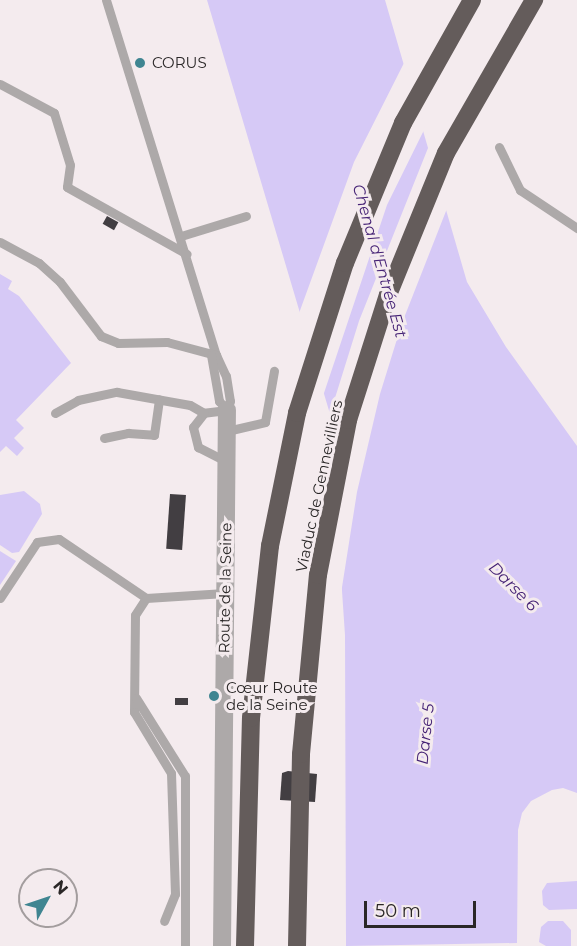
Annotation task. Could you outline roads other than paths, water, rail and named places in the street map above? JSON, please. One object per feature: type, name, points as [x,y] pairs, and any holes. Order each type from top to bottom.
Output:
[{"type":"highway","points":[[245,946],[251,718],[270,546],[297,413],[345,263],[398,134],[472,0]]},
{"type":"highway","name":"Viaduc de Gennevilliers","points":[[297,946],[301,754],[318,575],[348,420],[388,295],[446,153],[534,0]]},
{"type":"street","name":"Route de la Seine","points":[[222,946],[227,410]]},
{"type":"lane","name":"Route de la Seine","points":[[106,0],[187,254],[213,355],[219,401],[227,410]]},
{"type":"lane","points":[[0,84],[54,113],[70,165],[67,187],[187,254]]},
{"type":"lane","points":[[499,147],[520,190],[577,228]]},
{"type":"lane","points":[[181,236],[246,216]]},
{"type":"lane","points":[[0,242],[39,263],[60,282],[101,336],[118,343],[167,342],[213,355]]},
{"type":"lane","points":[[227,431],[265,422],[274,371]]},
{"type":"lane","points":[[55,412],[100,394],[125,393],[190,405],[204,413],[227,410]]},
{"type":"lane","points":[[104,438],[128,433],[154,435],[159,399]]},
{"type":"lane","points":[[204,413],[192,427],[193,438],[211,457],[227,462]]},
{"type":"lane","points":[[0,598],[36,542],[59,539],[146,598],[225,593]]},
{"type":"lane","points":[[146,598],[135,615],[136,698],[134,712],[171,773],[176,894],[164,921]]},
{"type":"lane","points":[[136,698],[184,776],[185,946]]},
{"type":"water","points":[[207,0],[385,0],[467,282],[506,347],[577,446],[577,793],[563,788],[552,790],[531,801],[522,813],[518,830],[517,943],[346,946],[345,635],[330,414]]},
{"type":"water","points":[[0,274],[12,281],[8,289],[19,296],[71,363],[16,420],[24,428],[14,438],[24,448],[17,456],[6,446],[0,452]]},
{"type":"water","points":[[24,491],[40,504],[42,514],[19,552],[12,553],[0,545],[0,495]]},
{"type":"water","points":[[0,551],[16,561],[0,585]]},
{"type":"water","points":[[577,881],[577,909],[549,910],[543,905],[542,891],[547,883]]},
{"type":"water","points":[[548,921],[563,921],[571,930],[571,946],[546,946],[539,942],[541,927]]},
{"type":"place","name":"CORUS","points":[[140,63]]},
{"type":"place","name":"Cœur Route de la Seine","points":[[214,696]]},
{"type":"water label","name":"Chenal d'Entrée Est","points":[[379,261]]},
{"type":"water label","name":"Darse 6","points":[[513,587]]},
{"type":"water label","name":"Darse 5","points":[[426,734]]}]
